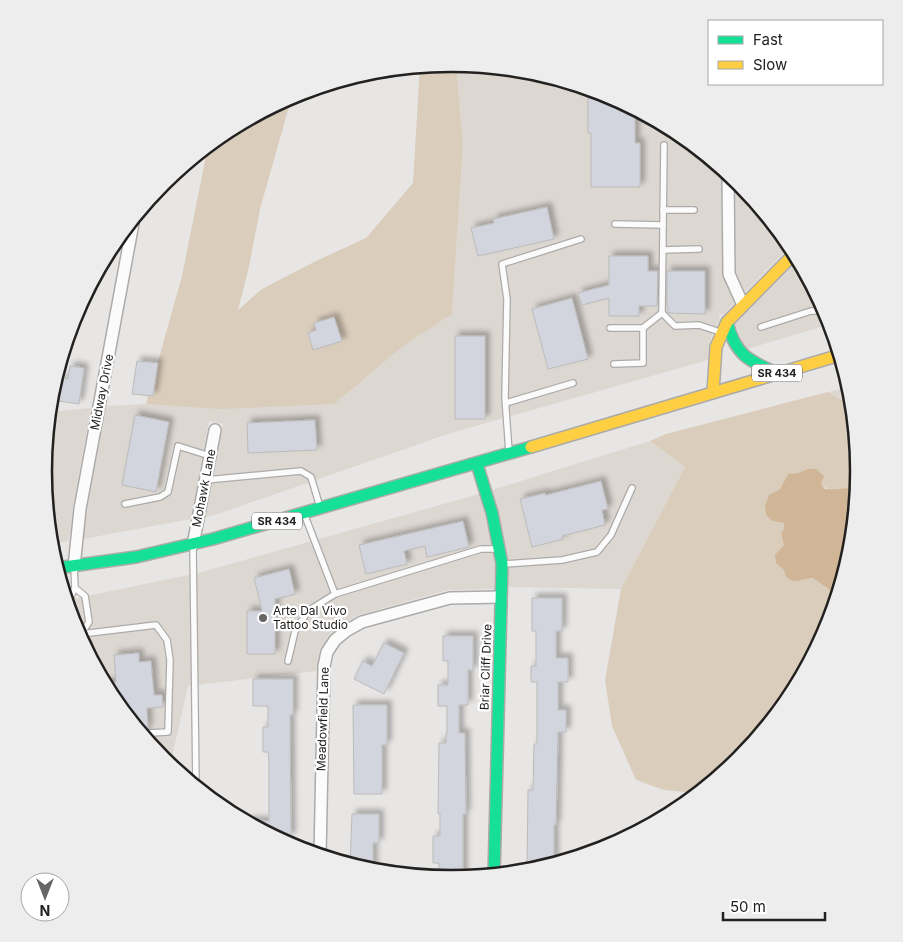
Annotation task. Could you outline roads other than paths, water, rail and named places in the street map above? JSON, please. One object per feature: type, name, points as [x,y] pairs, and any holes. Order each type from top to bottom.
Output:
[{"type":"main road","points":[[713,392],[715,348],[720,332],[743,305],[789,259]]},
{"type":"main road","points":[[727,322],[730,337],[738,352],[753,363],[777,373]]},
{"type":"main road","name":"SR 434","points":[[64,567],[150,555],[193,545],[477,464],[833,357]]},
{"type":"main road","name":"Briar Cliff Drive","points":[[477,464],[492,513],[502,564],[494,868]]},
{"type":"street","points":[[728,183],[729,274],[743,305]]},
{"type":"street","name":"Midway Drive","points":[[74,566],[80,509],[131,233]]},
{"type":"street","name":"Mohawk Lane","points":[[193,545],[215,430]]},
{"type":"street","name":"Meadowfield Lane","points":[[320,848],[324,666],[327,652],[335,640],[362,622],[450,598],[501,597]]},
{"type":"lane","points":[[664,145],[662,313],[675,326],[699,326],[720,332]]},
{"type":"lane","points":[[663,210],[694,210]]},
{"type":"lane","points":[[615,224],[663,225]]},
{"type":"lane","points":[[509,454],[506,403],[507,299],[502,264],[581,239]]},
{"type":"lane","points":[[663,250],[699,249]]},
{"type":"lane","points":[[761,328],[811,311],[817,311]]},
{"type":"lane","points":[[610,328],[643,328],[662,313]]},
{"type":"lane","points":[[614,364],[643,363],[643,328]]},
{"type":"lane","points":[[506,403],[573,383]]},
{"type":"lane","points":[[125,504],[160,497],[168,492],[178,446],[210,456]]},
{"type":"lane","points":[[205,480],[301,471],[311,477],[320,509]]},
{"type":"lane","points":[[502,564],[562,560],[597,552],[611,535],[632,488]]},
{"type":"lane","points":[[304,514],[335,594]]},
{"type":"lane","points":[[193,545],[196,777]]},
{"type":"lane","points":[[288,662],[295,631],[308,611],[335,594],[481,549],[500,549]]},
{"type":"lane","points":[[72,594],[75,588],[74,566]]},
{"type":"lane","points":[[75,588],[85,596],[89,622],[84,627]]},
{"type":"lane","points":[[86,631],[156,625],[167,640],[170,660],[168,732],[151,733]]},
{"type":"place","name":"Arte Dal Vivo Tattoo Studio","points":[[263,618]]}]
